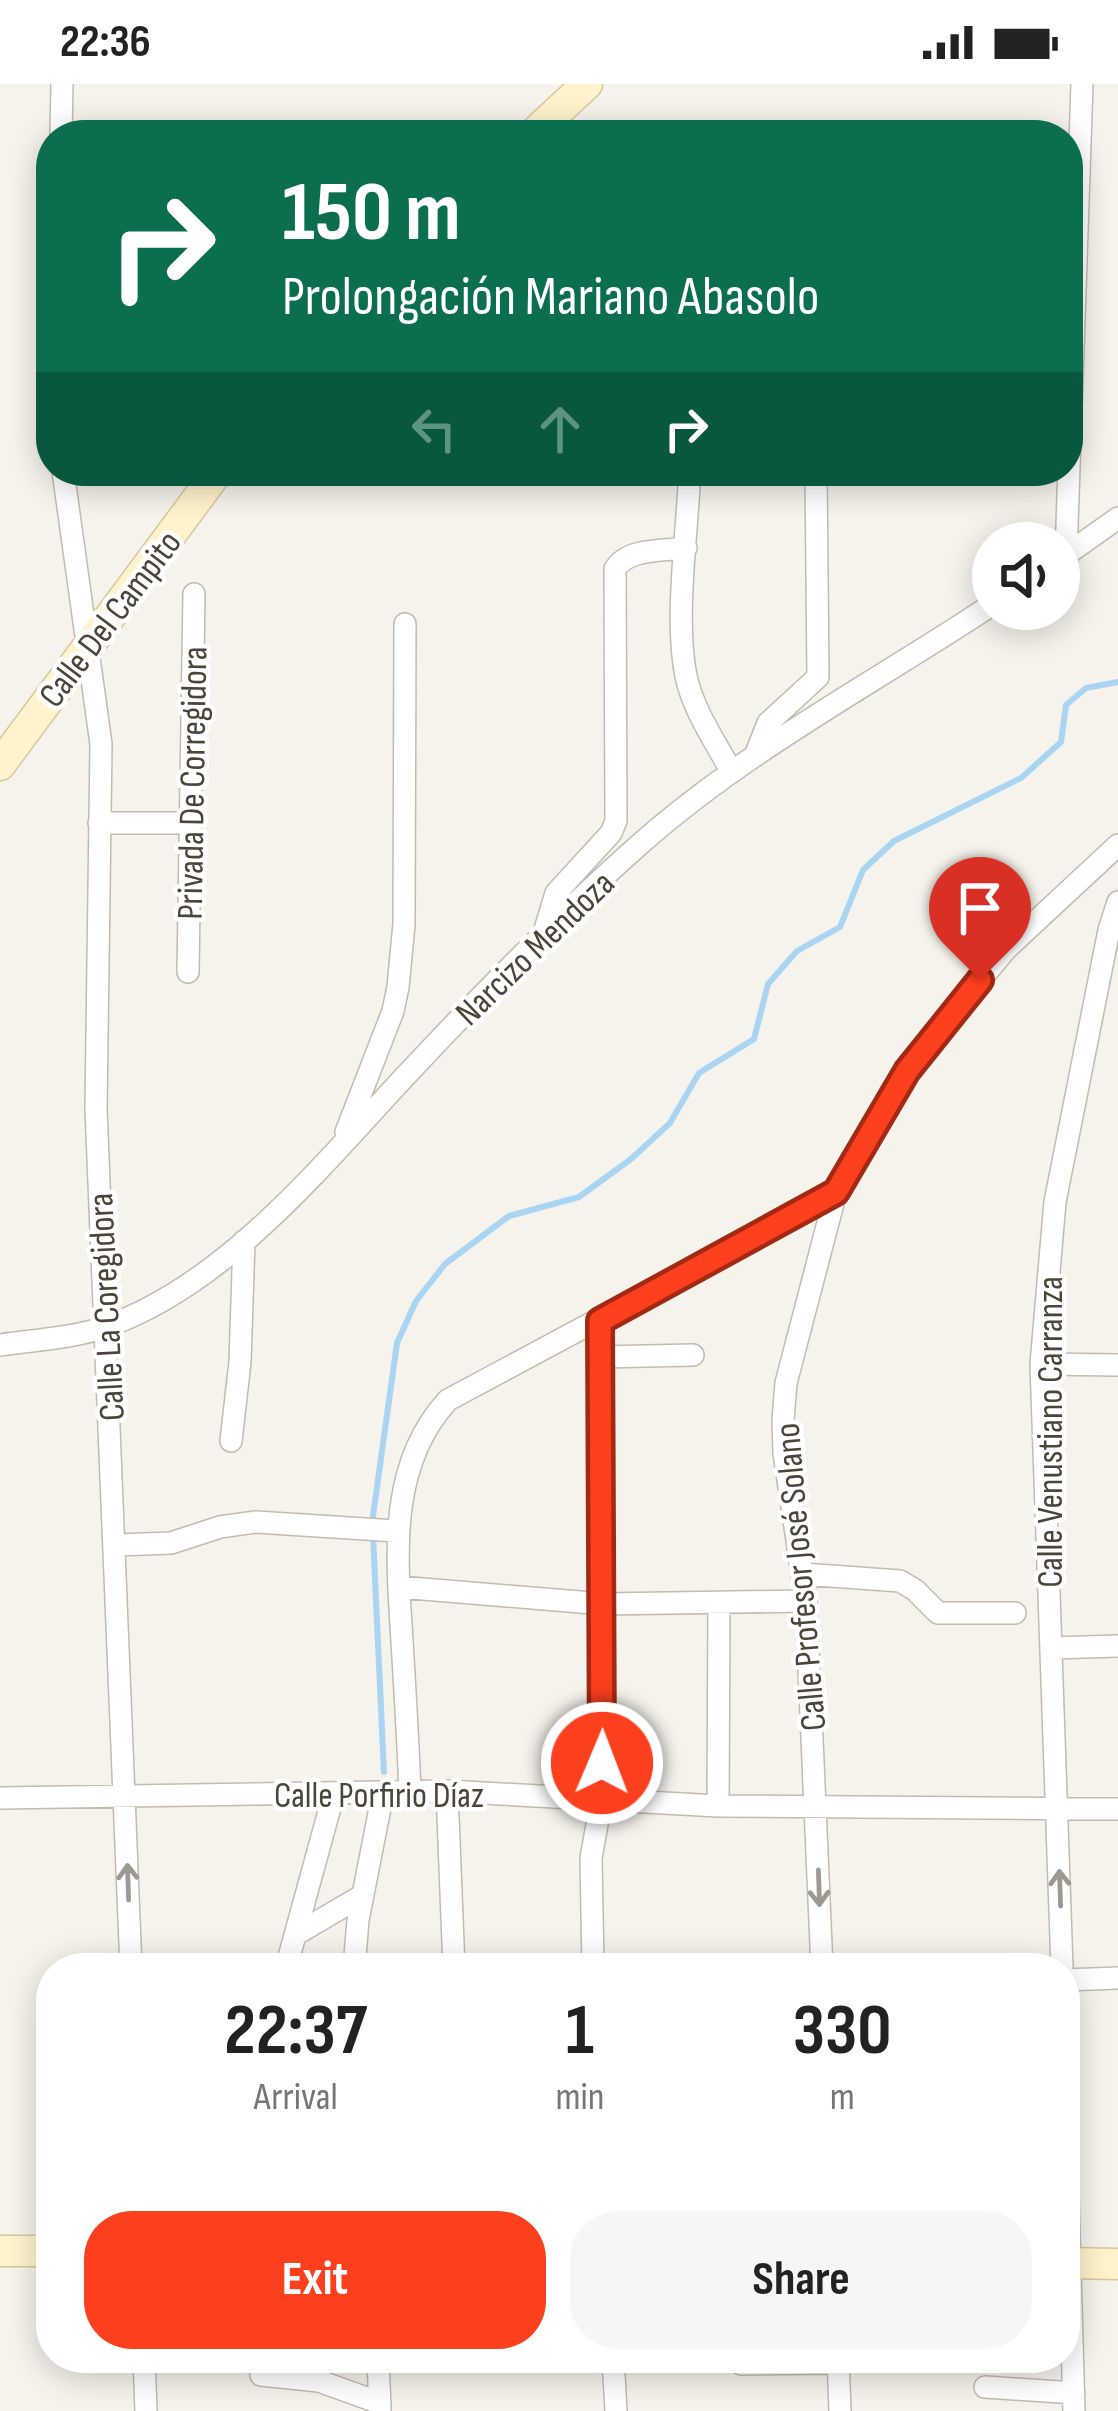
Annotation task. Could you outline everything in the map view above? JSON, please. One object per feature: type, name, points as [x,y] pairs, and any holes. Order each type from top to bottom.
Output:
[{"type":"street","points":[[61,120],[62,84]]},
{"type":"street","points":[[548,120],[587,84]]},
{"type":"street","points":[[1080,120],[1082,84]]},
{"type":"street","name":"Calle La Coregidora","points":[[65,486],[101,744],[96,1109],[130,1953]]},
{"type":"street","name":"Calle Del Campito","points":[[0,765],[207,486]]},
{"type":"street","points":[[755,756],[768,723],[818,677],[816,486]]},
{"type":"street","points":[[1063,522],[1065,486]]},
{"type":"street","points":[[689,487],[686,676],[696,706],[731,771]]},
{"type":"street","points":[[1080,544],[1118,518]]},
{"type":"street","points":[[543,936],[556,893],[611,833],[616,821],[615,569],[630,555],[686,548]]},
{"type":"street","name":"Privada De Corregidora","points":[[188,973],[194,594]]},
{"type":"street","name":"Narcizo Mendoza","points":[[0,1345],[106,1327],[155,1303],[244,1240],[301,1191],[543,936],[636,848],[731,771],[972,617]]},
{"type":"street","points":[[342,1143],[398,987],[404,924],[405,624]]},
{"type":"street","points":[[99,823],[190,823]]},
{"type":"street","name":"Calle Profesor José Solano","points":[[821,1953],[806,1601],[783,1420],[786,1383],[836,1192],[907,1071],[1004,950],[1118,845]]},
{"type":"street","name":"Calle Venustiano Carranza","points":[[1062,1953],[1041,1364],[1054,1202],[1108,930],[1118,902]]},
{"type":"street","points":[[410,1791],[399,1587],[388,1530],[425,1424],[448,1400],[836,1192]]},
{"type":"street","points":[[231,1442],[240,1362],[244,1240]]},
{"type":"street","points":[[593,1953],[591,1858],[601,1802],[604,1604],[600,1321]]},
{"type":"street","points":[[600,1357],[693,1355]]},
{"type":"street","points":[[1041,1364],[1118,1365]]},
{"type":"street","points":[[117,1545],[171,1544],[237,1523],[388,1530]]},
{"type":"street","points":[[803,1574],[900,1581],[938,1613],[1015,1613]]},
{"type":"street","points":[[399,1587],[604,1604],[806,1601]]},
{"type":"street","points":[[718,1806],[719,1605]]},
{"type":"street","points":[[1052,1648],[1118,1646]]},
{"type":"street","points":[[447,1790],[453,1953]]},
{"type":"street","name":"Calle Porfirio Díaz","points":[[0,1798],[447,1790],[718,1806],[1118,1809]]},
{"type":"street","points":[[356,1953],[383,1792]]},
{"type":"street","points":[[290,1953],[334,1793]]},
{"type":"street","points":[[295,1935],[363,1894]]},
{"type":"street","points":[[1080,1979],[1118,1978]]},
{"type":"street","points":[[0,2251],[36,2251]]},
{"type":"street","points":[[1080,2263],[1118,2264]]},
{"type":"street","points":[[145,2373],[146,2411]]},
{"type":"street","points":[[261,2375],[319,2380],[380,2407],[379,2373]]},
{"type":"street","points":[[615,2373],[616,2411]]},
{"type":"street","points":[[839,2373],[840,2411]]},
{"type":"street","points":[[985,2387],[1074,2402]]},
{"type":"waterway","points":[[372,1523],[397,1343],[416,1301],[445,1264],[509,1216],[579,1197],[631,1159],[670,1123],[699,1073],[754,1039],[768,984],[797,951],[840,927],[863,870],[894,841],[1021,778],[1061,742],[1066,705],[1086,688],[1118,682]]},
{"type":"waterway","points":[[373,1536],[384,1772]]},
{"type":"route","points":[[602,1763],[600,1321],[836,1192],[907,1071],[980,980]]}]
